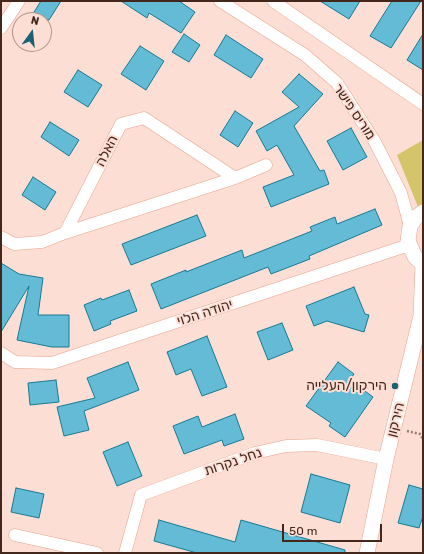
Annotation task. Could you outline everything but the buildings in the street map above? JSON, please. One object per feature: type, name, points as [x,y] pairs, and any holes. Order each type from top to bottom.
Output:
[{"type":"street","points":[[1,28],[19,1]]},
{"type":"street","name":"מוריס פישר","points":[[220,1],[305,55],[337,83],[378,148],[401,193],[410,226]]},
{"type":"street","points":[[273,1],[423,104]]},
{"type":"street","name":"האלה","points":[[65,233],[121,124],[144,118],[235,178]]},
{"type":"street","points":[[1,237],[14,244],[42,242],[65,233],[235,178],[266,165]]},
{"type":"street","points":[[423,212],[416,217],[410,226],[408,241],[416,258],[423,264]]},
{"type":"street","name":"יהודה הלוי","points":[[1,353],[15,362],[52,363],[409,245]]},
{"type":"street","name":"הירקון","points":[[367,553],[386,459],[421,316],[423,264]]},
{"type":"street","name":"נחל נקרות","points":[[125,553],[141,495],[255,453],[286,446],[317,445],[386,459]]},
{"type":"street","points":[[15,535],[97,553]]},
{"type":"path","points":[[394,427],[420,434],[423,439]]},
{"type":"shaded area","points":[[423,140],[423,204],[418,207],[397,155]]},
{"type":"place","name":"הירקון/העלייה","points":[[395,386]]}]
